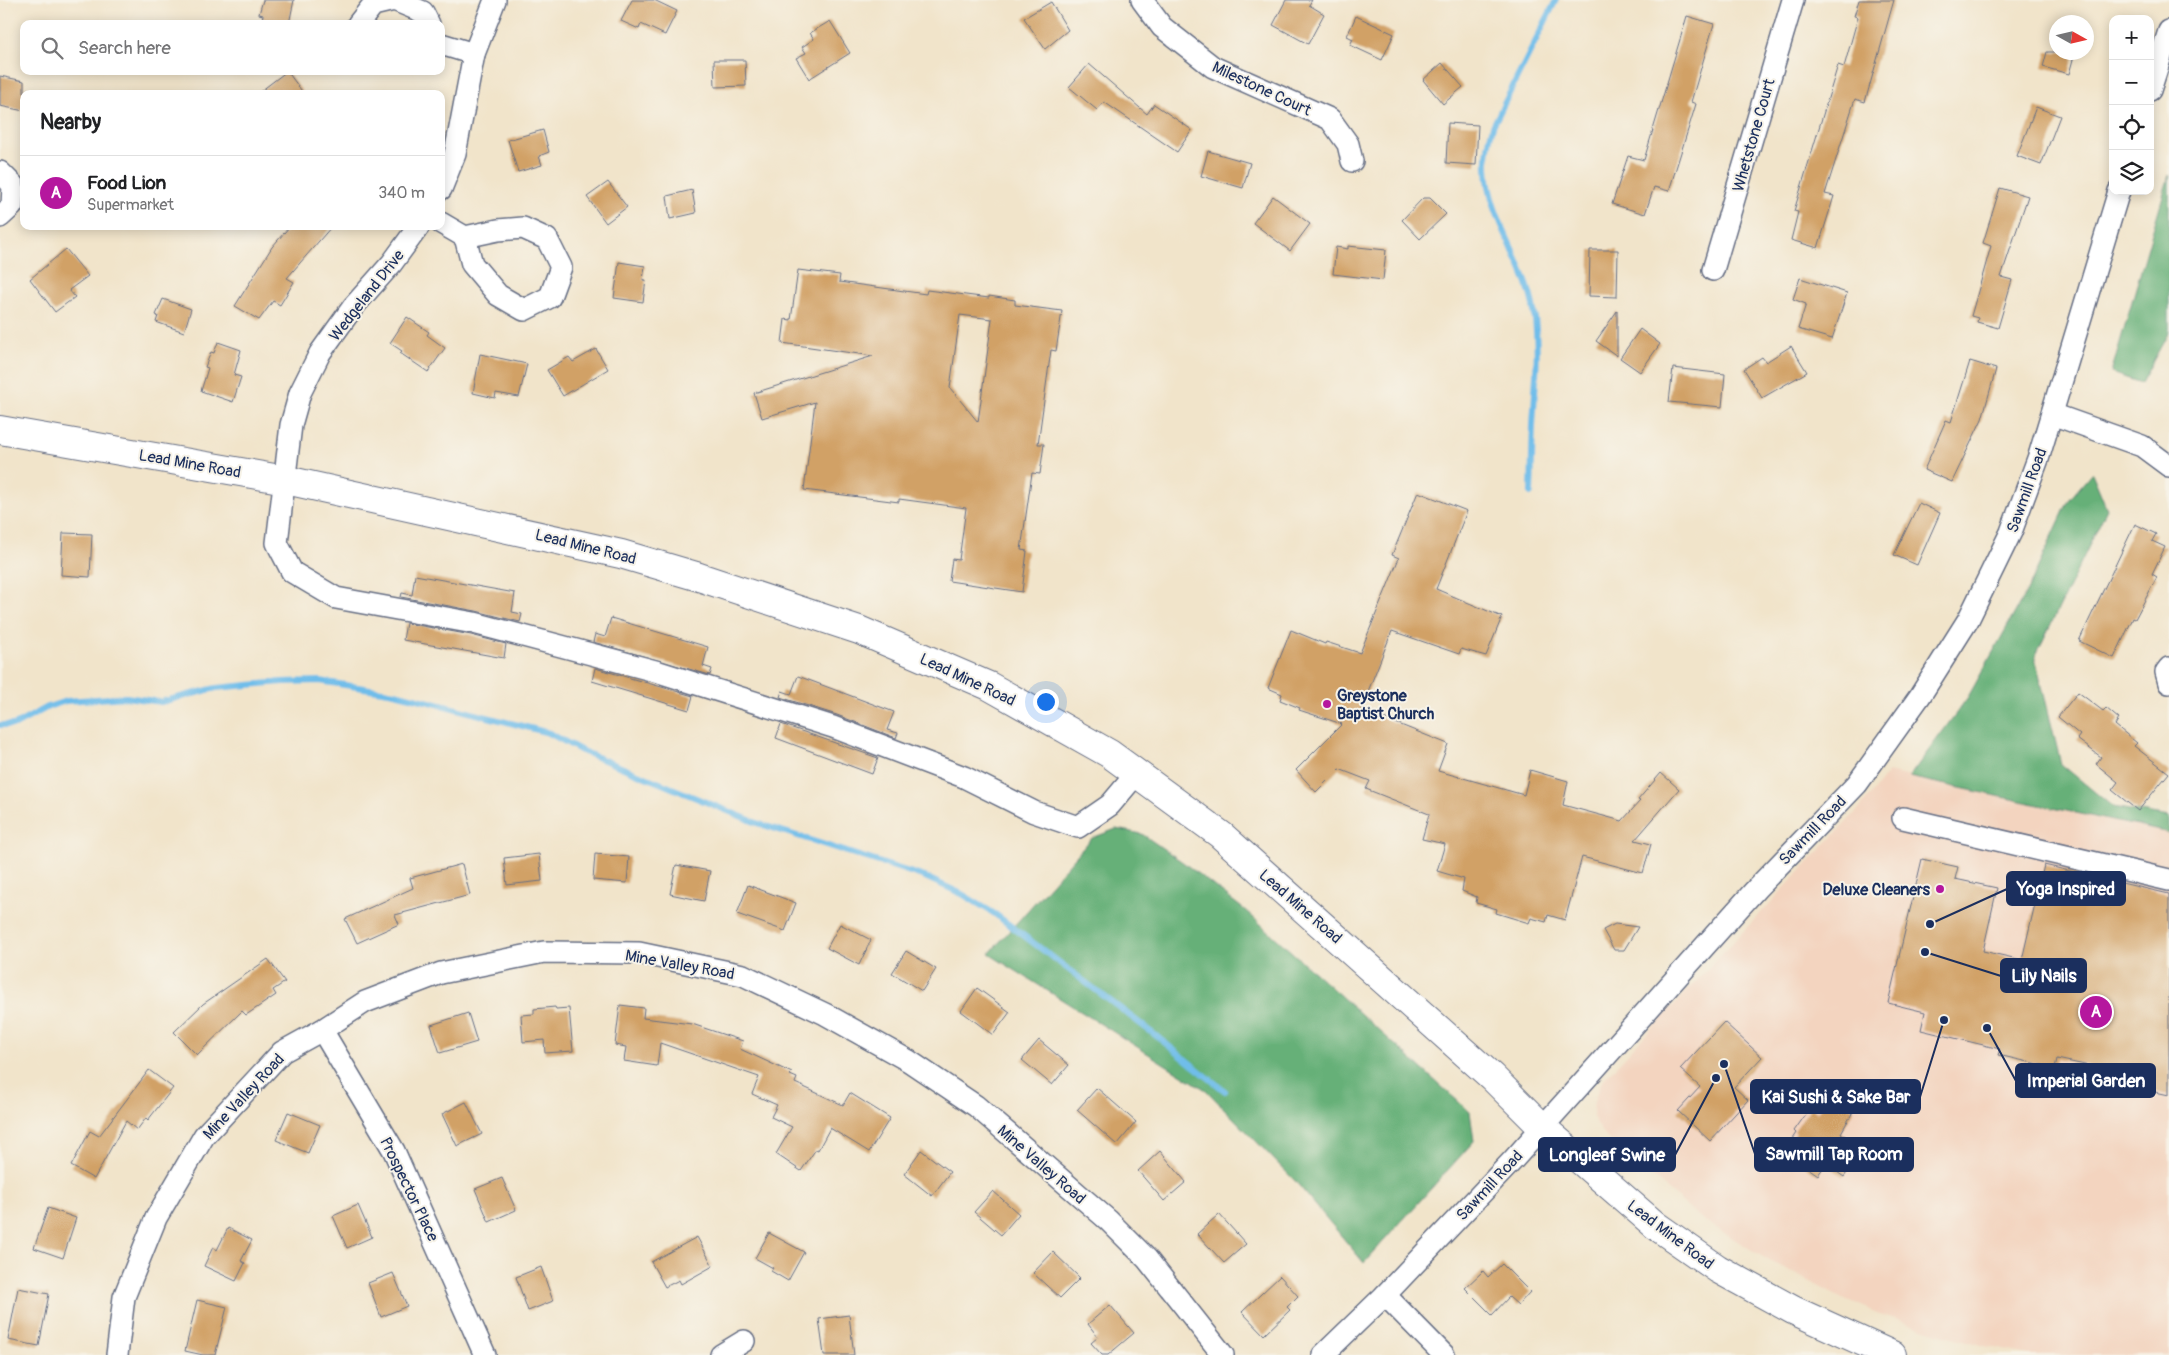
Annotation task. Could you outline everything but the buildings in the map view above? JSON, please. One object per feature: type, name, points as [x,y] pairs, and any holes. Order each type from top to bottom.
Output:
[{"type":"main road","name":"Lead Mine Road","points":[[0,430],[286,480],[621,554],[699,577],[859,630],[989,686],[1110,754],[1221,835],[1485,1071],[1542,1127],[1655,1226],[1718,1269],[1794,1310],[1892,1355]]},
{"type":"street","points":[[361,20],[373,5],[394,0],[423,12],[427,20]]},
{"type":"street","points":[[445,178],[457,146],[474,54],[495,0]]},
{"type":"street","name":"Milestone Court","points":[[1142,0],[1162,27],[1213,67],[1330,119],[1348,144],[1352,161]]},
{"type":"street","name":"Whetstone Court","points":[[1713,270],[1793,0]]},
{"type":"street","points":[[2154,78],[2169,31]]},
{"type":"street","points":[[445,45],[474,54]]},
{"type":"street","points":[[0,172],[13,185],[12,206],[0,217]]},
{"type":"street","name":"Sawmill Road","points":[[1323,1355],[1385,1295],[1542,1127],[1756,889],[1857,784],[1920,696],[1968,620],[2011,532],[2039,456],[2118,195]]},
{"type":"street","points":[[445,225],[465,237],[498,230],[523,228],[547,239],[561,267],[550,297],[524,310],[498,295],[472,264],[465,237]]},
{"type":"street","name":"Wedgeland Drive","points":[[416,230],[392,263],[353,307],[316,361],[300,393],[291,425],[286,480],[277,543],[292,572],[336,598],[474,623],[659,672],[833,727],[914,757],[964,778],[1034,812],[1078,827],[1110,805],[1137,773]]},
{"type":"street","points":[[2052,414],[2142,446],[2169,466]]},
{"type":"street","points":[[2169,668],[2166,672],[2169,683]]},
{"type":"street","points":[[1903,818],[2169,880]]},
{"type":"street","name":"Mine Valley Road","points":[[117,1355],[124,1297],[156,1218],[204,1136],[282,1052],[322,1030],[365,1002],[441,973],[544,952],[639,953],[743,975],[825,1014],[909,1061],[976,1106],[1108,1220],[1147,1259],[1223,1355]]},
{"type":"street","name":"Prospector Place","points":[[322,1030],[394,1151],[485,1355]]},
{"type":"street","points":[[1385,1295],[1444,1355]]},
{"type":"street","points":[[721,1355],[744,1341]]},
{"type":"shaded area","points":[[1888,772],[2169,833],[2169,1355],[2030,1355],[1989,1347],[1941,1334],[1877,1313],[1835,1295],[1763,1257],[1702,1219],[1605,1136],[1593,1117],[1594,1101],[1602,1081],[1860,808]]},
{"type":"green space","points":[[2169,175],[2169,332],[2141,383],[2111,373]]},
{"type":"green space","points":[[2092,473],[2107,509],[2035,657],[2061,764],[2113,807],[2169,817],[2169,833],[1909,777],[1968,697],[2027,591],[2069,500]]},
{"type":"green space","points":[[1116,829],[1142,834],[1184,863],[1246,911],[1470,1112],[1474,1141],[1364,1263],[1296,1182],[1206,1090],[989,954],[1092,838]]},
{"type":"waterway","points":[[1531,493],[1537,360],[1534,311],[1530,293],[1494,204],[1489,186],[1487,157],[1493,126],[1556,0]]},
{"type":"waterway","points":[[0,725],[15,725],[48,707],[66,701],[126,697],[161,702],[216,688],[282,682],[320,681],[395,693],[549,733],[582,751],[757,823],[925,877],[962,894],[995,914],[1150,1031],[1225,1091]]},
{"type":"place","name":"Greystone Baptist Church","points":[[1327,704]]},
{"type":"place","name":"Deluxe Cleaners","points":[[1940,889]]},
{"type":"place","name":"Yoga Inspired","points":[[1930,924]]},
{"type":"place","name":"Lily Nails","points":[[1925,952]]},
{"type":"place","name":"Food Lion","points":[[2096,1012]]},
{"type":"place","name":"Kai Sushi & Sake Bar","points":[[1944,1020]]},
{"type":"place","name":"Imperial Garden","points":[[1987,1028]]},
{"type":"place","name":"Sawmill Tap Room","points":[[1724,1064]]},
{"type":"place","name":"Longleaf Swine","points":[[1716,1078]]}]
